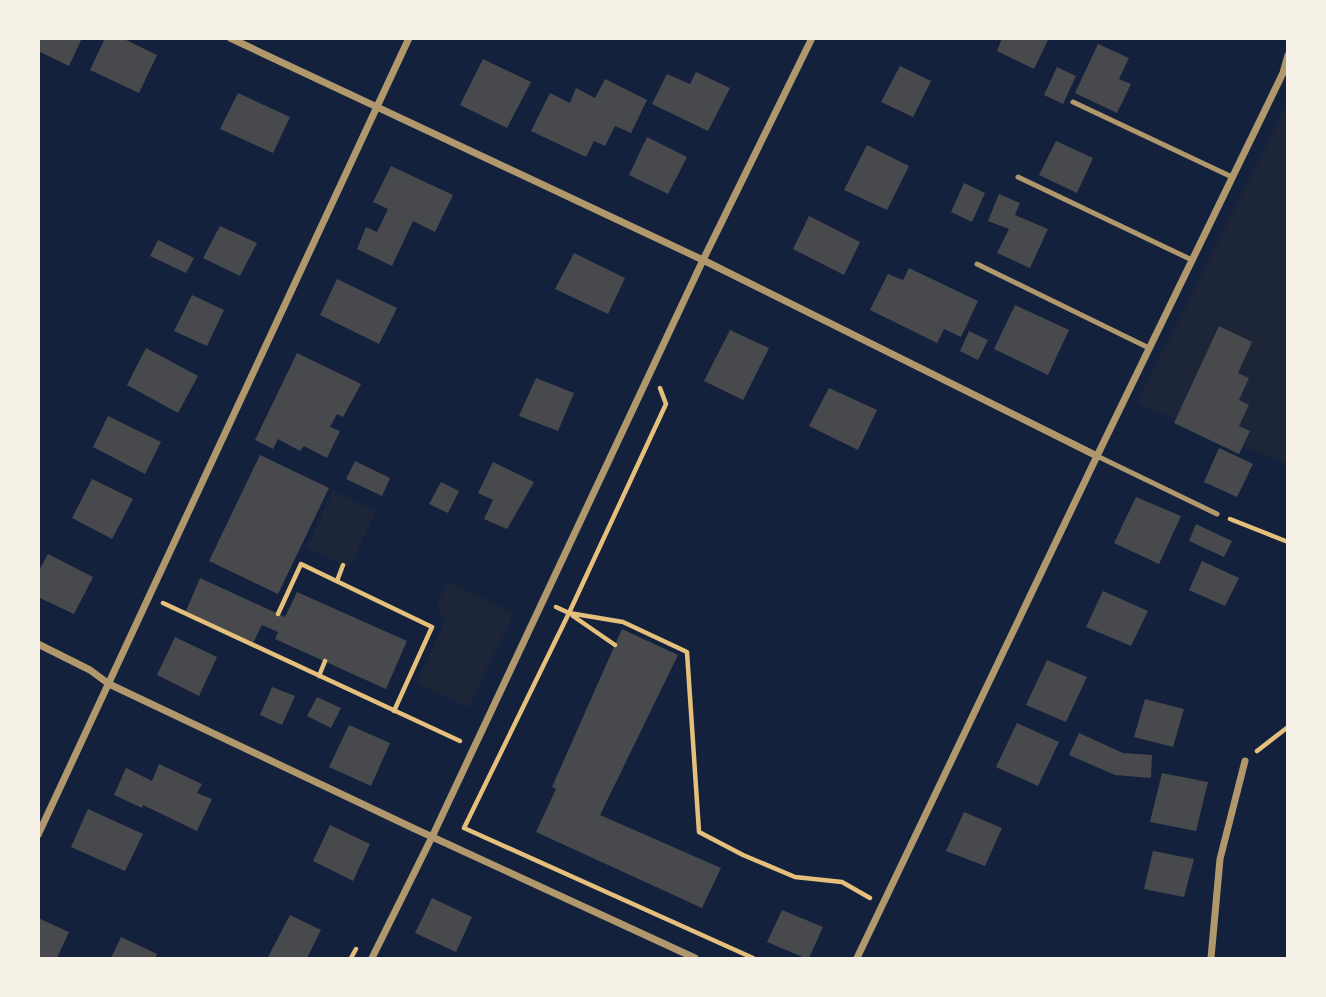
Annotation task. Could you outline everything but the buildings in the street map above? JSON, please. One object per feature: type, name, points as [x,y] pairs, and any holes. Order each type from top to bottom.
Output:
[{"type":"street","points":[[230,38],[703,260],[1097,456]]},
{"type":"street","points":[[38,835],[409,38]]},
{"type":"street","points":[[372,958],[432,837],[703,260],[812,38]]},
{"type":"street","points":[[857,958],[1283,73],[1287,55]]},
{"type":"street","points":[[38,644],[90,670],[109,684],[695,958]]},
{"type":"street","points":[[1211,958],[1220,859],[1245,761]]},
{"type":"lane","points":[[1073,102],[1232,177]]},
{"type":"lane","points":[[1018,177],[1192,260]]},
{"type":"lane","points":[[977,264],[1149,348]]},
{"type":"lane","points":[[1097,456],[1217,514]]},
{"type":"path","points":[[652,368],[666,404],[569,613],[464,828],[753,958]]},
{"type":"path","points":[[1217,514],[1287,542]]},
{"type":"path","points":[[278,614],[301,564],[432,627],[394,711]]},
{"type":"path","points":[[337,581],[343,565]]},
{"type":"path","points":[[150,596],[474,748]]},
{"type":"path","points":[[544,600],[569,613],[615,645]]},
{"type":"path","points":[[569,613],[624,622],[687,653],[699,832],[743,855],[795,877],[842,882],[883,905]]},
{"type":"path","points":[[319,676],[325,661]]},
{"type":"path","points":[[1245,761],[1287,727]]},
{"type":"shaded area","points":[[1287,104],[1287,464],[1137,403]]},
{"type":"shaded area","points":[[333,491],[376,511],[349,568],[306,548]]},
{"type":"shaded area","points":[[448,582],[514,613],[468,708],[416,683],[445,621],[437,605]]}]
